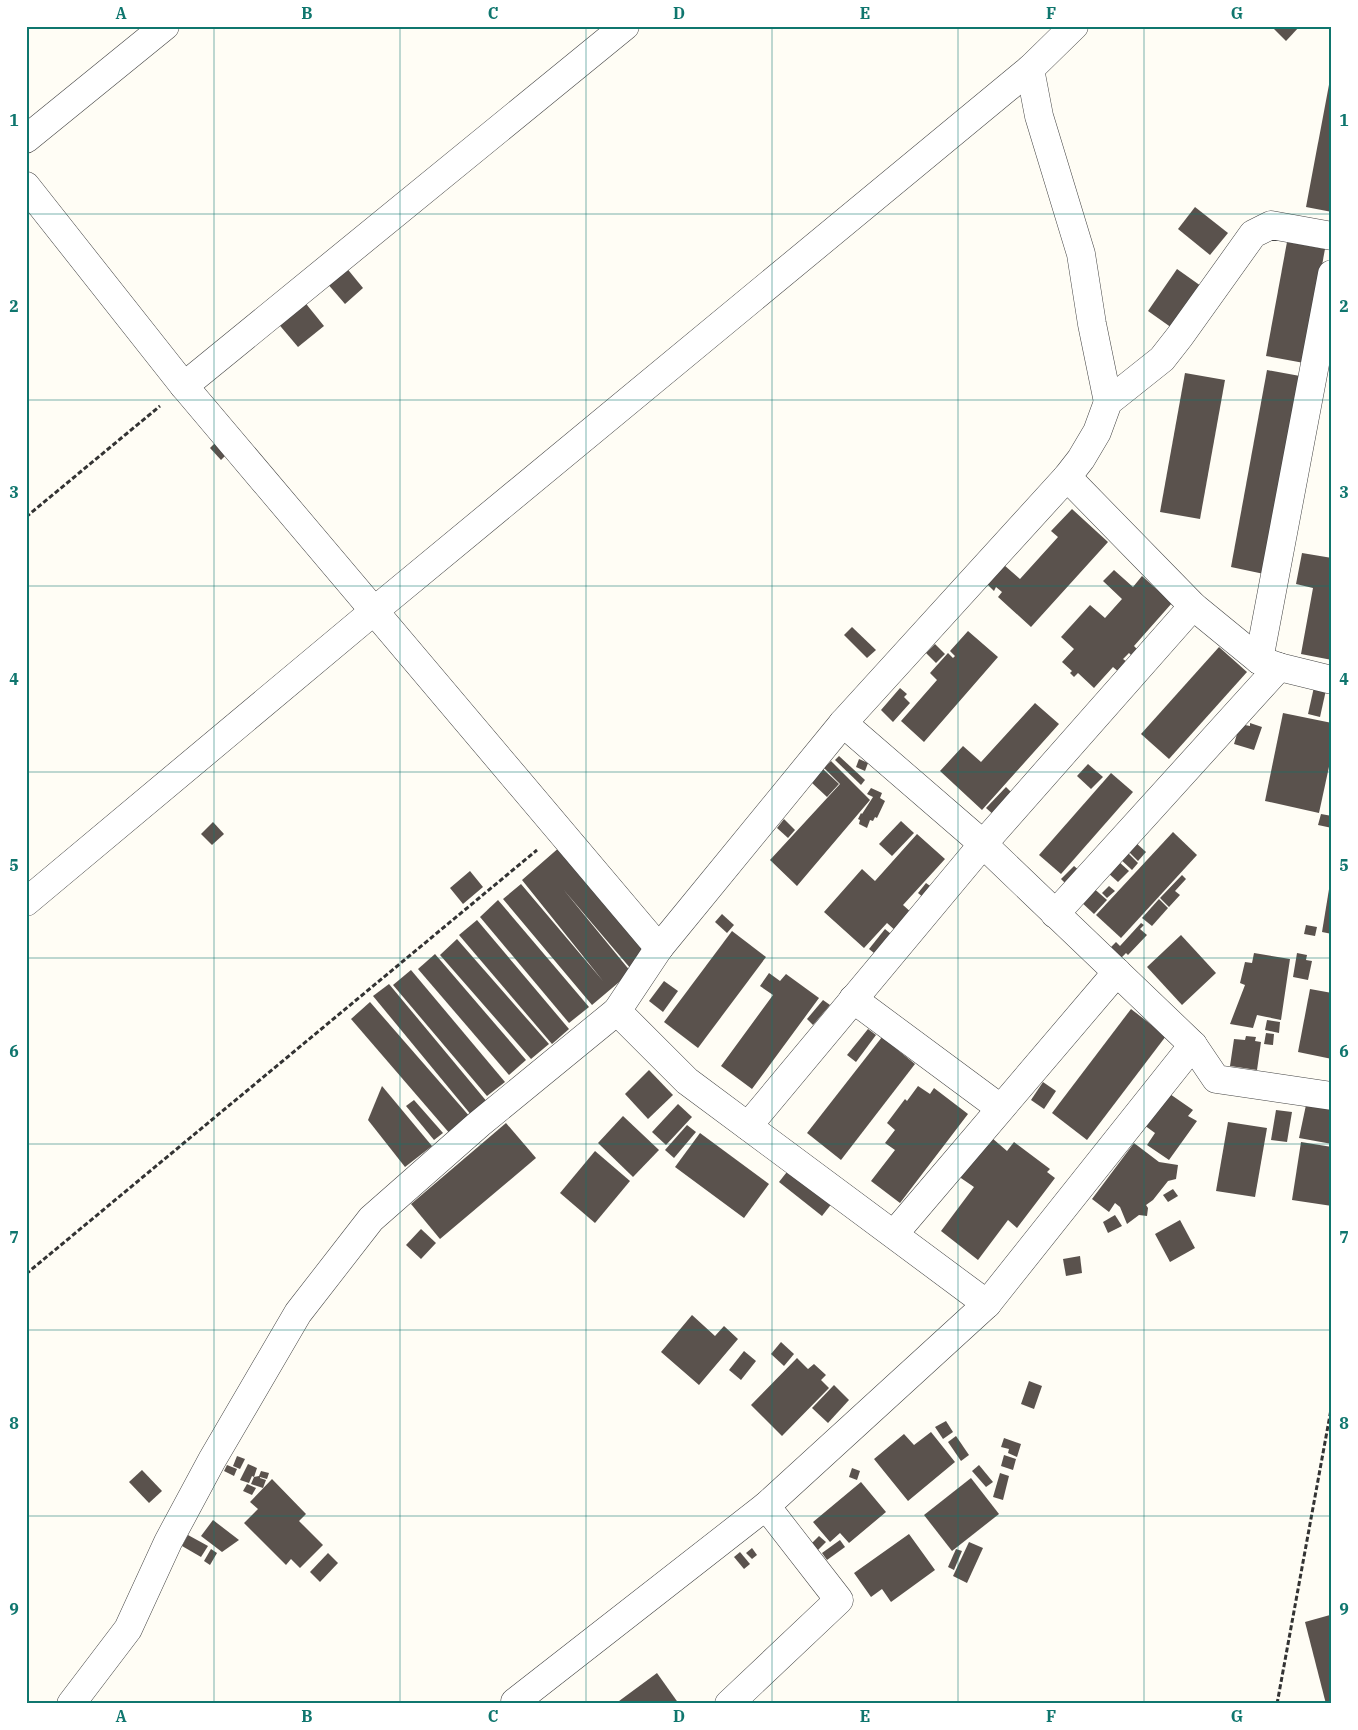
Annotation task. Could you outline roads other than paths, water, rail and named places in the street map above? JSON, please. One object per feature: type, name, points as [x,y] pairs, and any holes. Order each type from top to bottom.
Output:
[{"type":"street","points":[[26,139],[165,26]]},
{"type":"street","points":[[184,386],[625,26]]},
{"type":"street","points":[[26,902],[374,611],[1030,69],[1074,26]]},
{"type":"street","points":[[1030,69],[1039,116],[1082,254],[1092,324],[1108,402]]},
{"type":"street","points":[[26,186],[184,386],[659,948]]},
{"type":"street","points":[[70,1704],[128,1630],[168,1542],[212,1460],[298,1313],[371,1220],[479,1124],[617,1011],[659,948],[844,723],[1082,459],[1097,432],[1108,402],[1162,359],[1253,234],[1271,225],[1332,236]]},
{"type":"street","points":[[1055,914],[1269,663],[1332,274]]},
{"type":"street","points":[[1067,477],[1193,606],[1269,663],[1332,680]]},
{"type":"street","points":[[748,1126],[983,844],[1193,606]]},
{"type":"street","points":[[844,723],[983,844],[1193,1045],[1216,1079],[1332,1096]]},
{"type":"street","points":[[894,1234],[1116,972]]},
{"type":"street","points":[[853,999],[1000,1108]]},
{"type":"street","points":[[617,1011],[687,1081],[987,1304]]},
{"type":"street","points":[[515,1704],[515,1702],[766,1506],[987,1304],[1193,1045]]},
{"type":"street","points":[[729,1704],[839,1600],[766,1506]]}]
